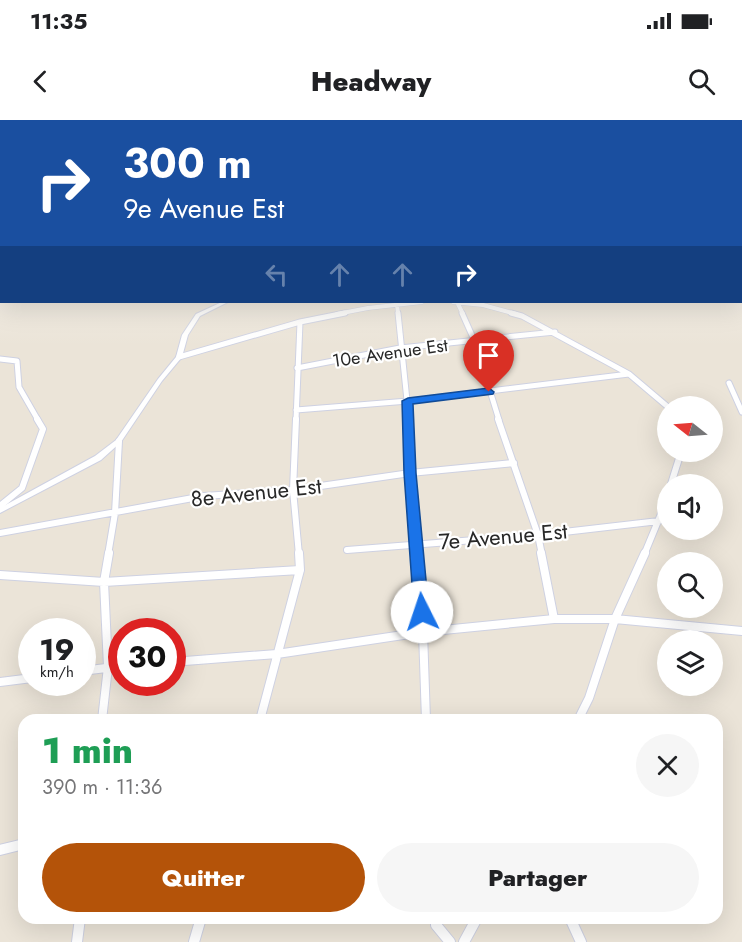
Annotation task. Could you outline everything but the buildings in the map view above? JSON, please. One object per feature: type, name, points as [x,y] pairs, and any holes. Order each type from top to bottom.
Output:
[{"type":"street","points":[[0,508],[98,458],[119,441],[160,380],[179,357],[185,335],[198,315],[223,303]]},
{"type":"street","points":[[179,357],[300,321],[410,303]]},
{"type":"street","points":[[456,303],[475,342],[489,392],[538,535],[554,620]]},
{"type":"street","points":[[464,303],[483,305],[522,316],[555,332],[629,374],[657,398]]},
{"type":"street","points":[[397,304],[400,348],[408,401],[410,473],[423,632],[426,714]]},
{"type":"street","points":[[262,714],[300,570],[293,490],[300,321]]},
{"type":"street","name":"10e Avenue Est","points":[[297,368],[400,348],[555,332]]},
{"type":"street","points":[[0,358],[17,361],[19,387],[43,429],[22,488],[0,508]]},
{"type":"street","points":[[296,410],[408,401],[629,374]]},
{"type":"street","points":[[729,383],[742,412]]},
{"type":"street","points":[[103,714],[108,667],[104,582],[115,513],[119,441]]},
{"type":"street","name":"8e Avenue Est","points":[[0,533],[204,496],[293,490],[410,473],[514,464]]},
{"type":"street","name":"7e Avenue Est","points":[[347,550],[538,535],[657,521]]},
{"type":"street","points":[[581,714],[589,698],[615,619],[657,525]]},
{"type":"street","points":[[0,575],[104,582],[300,570]]},
{"type":"street","points":[[186,661],[277,654],[423,632],[554,620],[615,619],[742,631]]},
{"type":"street","points":[[96,668],[108,667]]},
{"type":"street","points":[[0,682],[18,680]]},
{"type":"street","points":[[0,850],[18,846]]},
{"type":"street","points":[[77,942],[79,924]]},
{"type":"street","points":[[194,942],[199,924]]},
{"type":"street","points":[[436,924],[450,942]]},
{"type":"street","points":[[464,942],[474,924]]},
{"type":"street","points":[[573,924],[581,942]]},
{"type":"route","points":[[422,612],[410,473],[408,401],[489,392]]}]
